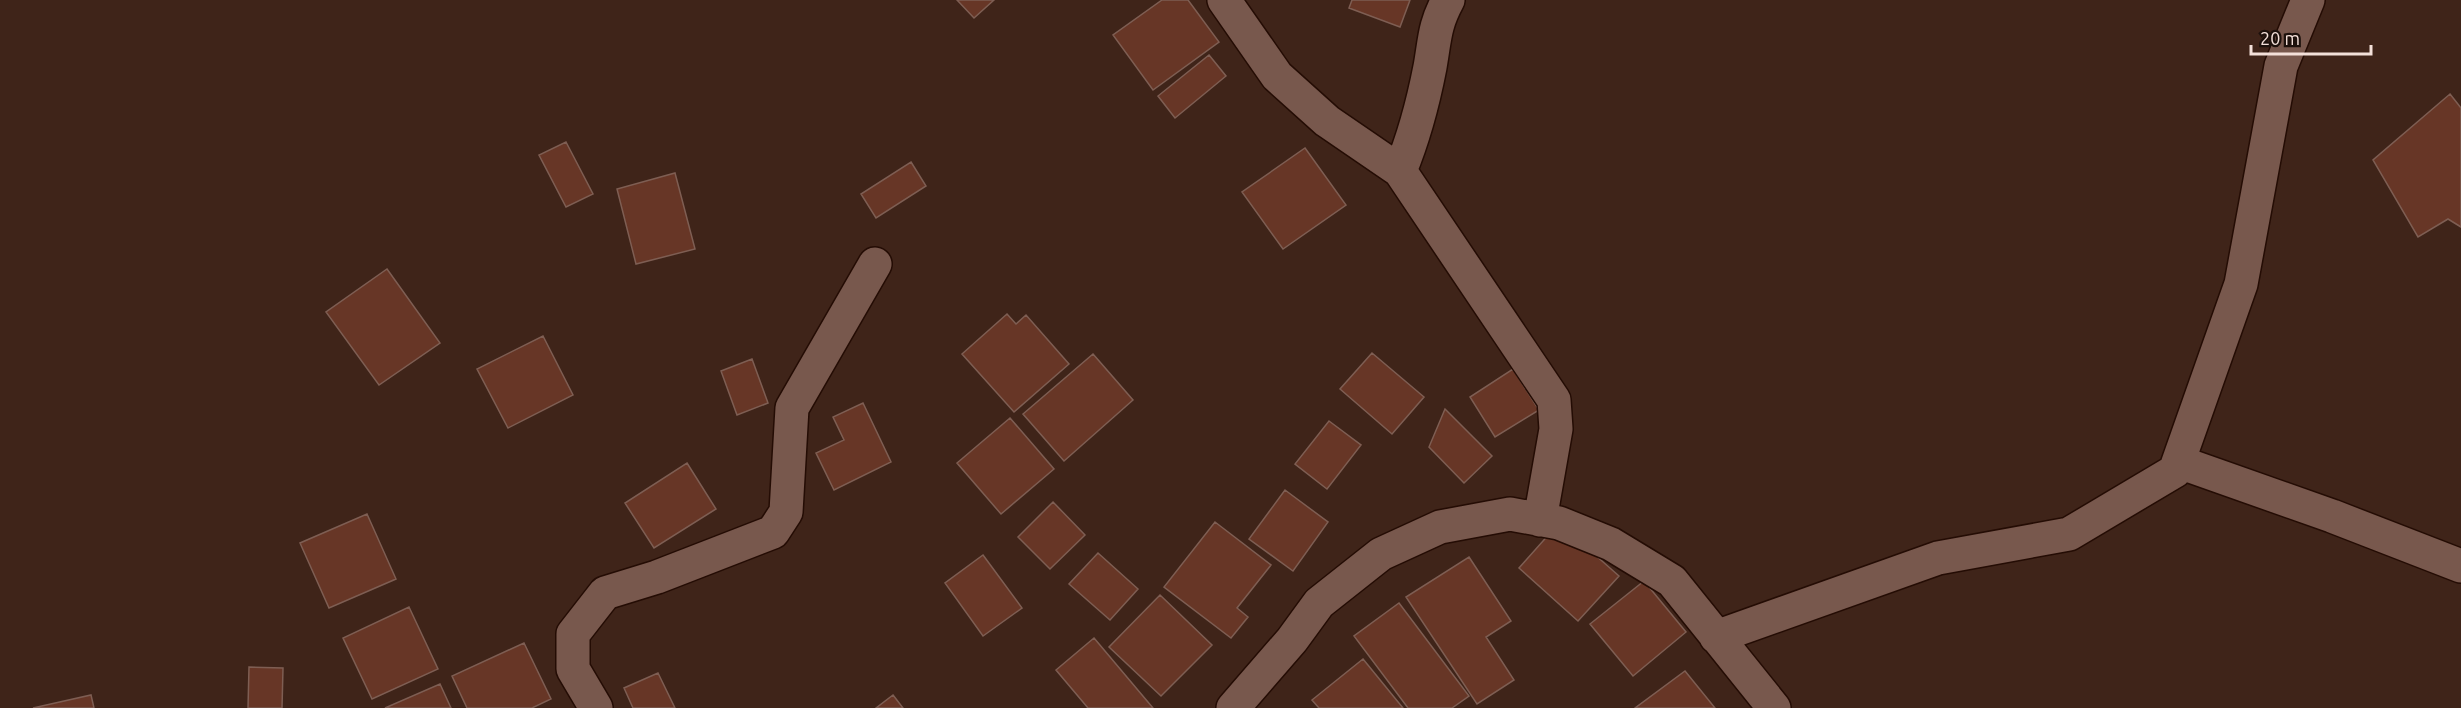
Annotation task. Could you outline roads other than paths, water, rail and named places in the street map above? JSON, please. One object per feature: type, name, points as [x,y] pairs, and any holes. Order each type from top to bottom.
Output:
[{"type":"street","points":[[1224,0],[1277,76],[1327,121],[1400,171],[1554,400],[1557,429],[1540,520]]},
{"type":"street","points":[[1400,171],[1415,136],[1430,65],[1436,22],[1448,0]]},
{"type":"street","points":[[1716,637],[1938,558],[2069,534],[2175,471],[2241,284],[2281,66],[2308,0]]},
{"type":"street","points":[[596,708],[573,669],[573,634],[605,593],[657,577],[773,532],[786,513],[792,408],[875,264]]},
{"type":"street","points":[[2178,462],[2461,566]]},
{"type":"street","points":[[1233,708],[1292,640],[1319,603],[1381,554],[1440,527],[1510,514],[1560,523],[1611,544],[1672,581],[1774,708]]}]
